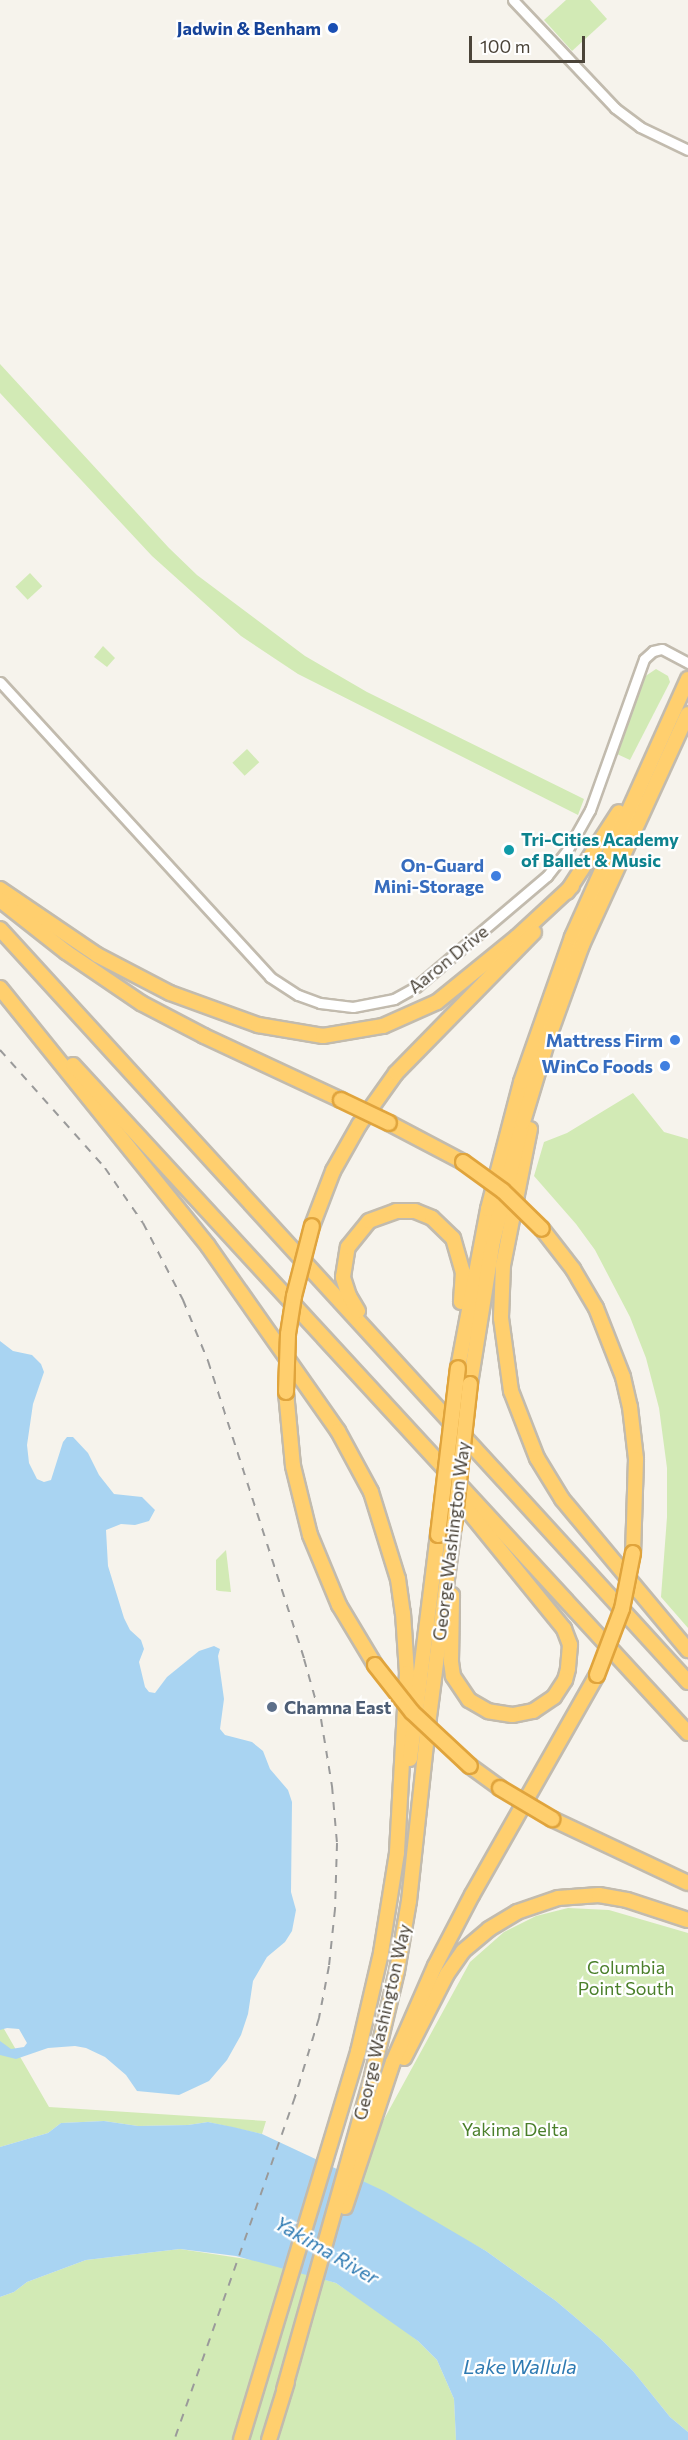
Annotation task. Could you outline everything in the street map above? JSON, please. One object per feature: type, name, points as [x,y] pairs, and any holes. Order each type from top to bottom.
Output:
[{"type":"highway","name":"George Washington Way","points":[[397,1853],[422,1681],[459,1366],[485,1219],[521,1082],[572,938],[688,679]]},
{"type":"highway","name":"George Washington Way","points":[[269,2440],[360,2141],[387,2018],[409,1901],[470,1384],[495,1231],[520,1132],[548,1039],[582,945],[688,714]]},
{"type":"highway","points":[[647,767],[572,886],[519,948],[396,1073],[359,1125],[333,1171],[312,1226],[294,1296],[288,1334],[286,1392],[293,1467],[310,1534],[339,1605],[375,1665],[419,1719],[470,1766],[500,1788],[552,1819],[688,1883]]},
{"type":"highway","points":[[0,890],[97,955],[170,993],[258,1025],[323,1036],[383,1026],[437,1002],[517,937],[572,886]]},
{"type":"highway","points":[[0,900],[66,952],[141,1003],[204,1036],[389,1123],[463,1162],[503,1191],[542,1229],[573,1269],[596,1308],[623,1377],[631,1415],[636,1459],[633,1553],[622,1609],[597,1675],[472,1895],[435,1966],[412,2015],[371,2125]]},
{"type":"highway","points":[[0,929],[688,1682]]},
{"type":"highway","points":[[0,987],[688,1733]]},
{"type":"highway","points":[[0,987],[215,1255],[291,1360],[362,1472],[382,1524],[398,1579],[406,1645],[397,1853],[381,1953],[368,2012],[241,2440]]},
{"type":"highway","points":[[548,1039],[503,1265],[501,1318],[507,1373],[529,1439],[562,1499],[688,1650]]},
{"type":"highway","points":[[396,1360],[349,1296],[343,1269],[348,1247],[361,1229],[377,1216],[405,1210],[432,1218],[453,1238],[458,1250],[463,1272],[459,1366]]},
{"type":"highway","points":[[370,1388],[564,1629],[570,1657],[565,1680],[554,1696],[533,1711],[500,1714],[478,1707],[460,1688],[453,1676],[451,1662],[454,1526]]},
{"type":"highway","points":[[360,2141],[371,2125],[447,1974],[463,1951],[496,1924],[517,1911],[545,1901],[586,1896],[627,1900],[688,1920]]},
{"type":"street","points":[[513,0],[615,108],[640,127],[688,150]]},
{"type":"street","name":"Aaron Drive","points":[[0,682],[270,977],[289,990],[320,1003],[359,1006],[394,999],[416,987],[547,876],[568,849],[590,810],[644,659],[653,651],[662,649],[688,663]]},
{"type":"green space","points":[[566,0],[590,0],[607,19],[572,51],[544,20]]},
{"type":"green space","points":[[0,364],[169,548],[197,575],[305,656],[367,692],[584,799],[578,815],[298,674],[241,636],[152,556],[0,393]]},
{"type":"green space","points":[[30,573],[42,586],[28,600],[15,587]]},
{"type":"green space","points":[[103,646],[115,658],[107,667],[94,657]]},
{"type":"green space","points":[[656,669],[668,676],[670,682],[630,760],[617,754],[644,677]]},
{"type":"green space","points":[[247,749],[259,762],[245,776],[232,763]]},
{"type":"green space","points":[[633,1093],[664,1132],[688,1139],[688,1628],[661,1597],[667,1517],[667,1468],[659,1408],[646,1358],[630,1317],[595,1250],[576,1224],[534,1176],[544,1142],[567,1133]]},
{"type":"green space","points":[[226,1550],[231,1592],[216,1590],[216,1560]]},
{"type":"green space","name":"Yakima Delta","points":[[568,1908],[609,1910],[688,1933],[688,2432],[670,2417],[633,2371],[602,2340],[556,2301],[486,2251],[362,2183],[377,2132],[470,1962],[504,1932],[536,1916]]},
{"type":"green space","points":[[0,2022],[49,2107],[266,2121],[262,2134],[208,2122],[188,2125],[138,2126],[104,2121],[61,2123],[48,2133],[0,2147]]},
{"type":"green space","points":[[180,2249],[260,2261],[336,2283],[388,2318],[418,2341],[437,2360],[454,2399],[456,2440],[0,2440],[0,2297],[14,2292],[27,2282],[86,2260]]},
{"type":"water","points":[[0,1341],[13,1351],[32,1355],[41,1364],[44,1372],[33,1404],[27,1445],[29,1463],[37,1479],[44,1482],[51,1480],[63,1442],[67,1437],[73,1437],[88,1453],[99,1475],[114,1494],[142,1497],[155,1510],[149,1521],[135,1525],[121,1524],[106,1530],[108,1566],[124,1618],[130,1630],[141,1640],[144,1649],[139,1662],[145,1687],[149,1692],[155,1693],[167,1677],[199,1651],[214,1646],[220,1649],[218,1656],[224,1699],[220,1729],[225,1735],[252,1742],[263,1751],[270,1769],[288,1790],[292,1802],[291,1892],[296,1910],[292,1931],[285,1942],[267,1957],[253,1981],[248,2014],[241,2035],[227,2060],[209,2081],[179,2095],[137,2091],[126,2075],[105,2057],[86,2048],[75,2046],[48,2048],[16,2059],[0,2055],[0,2041],[11,2049],[24,2047],[27,2043],[19,2029],[0,2030]]},
{"type":"water","points":[[104,2121],[138,2126],[188,2125],[208,2122],[262,2134],[384,2191],[486,2251],[556,2301],[602,2340],[633,2371],[670,2417],[688,2432],[688,2440],[456,2440],[454,2399],[437,2360],[418,2341],[336,2283],[236,2256],[180,2249],[86,2260],[27,2282],[14,2292],[0,2297],[0,2147],[48,2133],[61,2123]]},
{"type":"railway","points":[[0,1050],[105,1168],[143,1223],[183,1300],[208,1361],[304,1659],[321,1719],[332,1786],[337,1843],[335,1909],[329,1966],[319,2018],[295,2097],[174,2440]]},
{"type":"place","name":"Jadwin & Benham","points":[[333,28]]},
{"type":"place","name":"Tri-Cities Academy of Ballet & Music","points":[[509,850]]},
{"type":"place","name":"On-Guard Mini-Storage","points":[[496,876]]},
{"type":"place","name":"Mattress Firm","points":[[675,1040]]},
{"type":"place","name":"WinCo Foods","points":[[665,1066]]},
{"type":"place","name":"Chamna East","points":[[272,1707]]},
{"type":"park label","name":"Columbia Point South","points":[[626,1978]]},
{"type":"water label","name":"Yakima River","points":[[327,2250]]},
{"type":"water label","name":"Lake Wallula","points":[[520,2366]]}]
